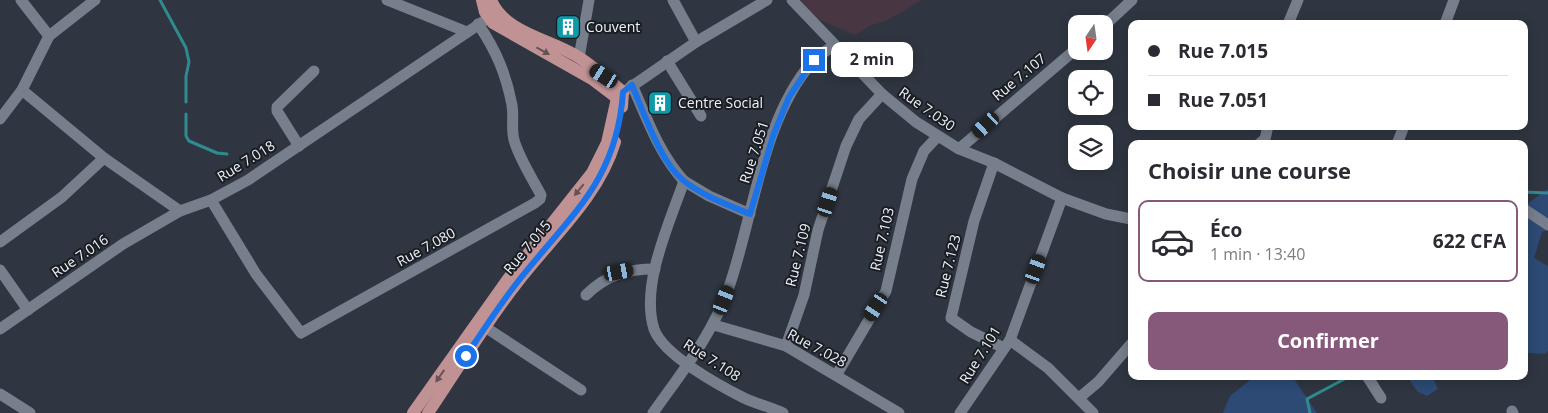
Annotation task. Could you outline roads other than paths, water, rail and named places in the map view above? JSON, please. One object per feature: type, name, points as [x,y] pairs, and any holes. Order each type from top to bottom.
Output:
[{"type":"main road","points":[[482,0],[484,22],[514,36],[592,79],[624,92]]},
{"type":"main road","points":[[491,0],[496,11],[510,23],[579,58],[624,92]]},
{"type":"main road","name":"Rue 7.015","points":[[428,413],[515,285],[580,207],[603,173],[618,132],[624,92]]},
{"type":"main road","name":"Rue 7.015","points":[[413,413],[508,279],[592,174],[607,143],[624,92]]},
{"type":"street","points":[[21,0],[49,36]]},
{"type":"street","points":[[0,119],[22,90],[49,36],[95,0]]},
{"type":"street","points":[[387,0],[467,32]]},
{"type":"street","points":[[579,58],[589,0]]},
{"type":"street","points":[[673,0],[696,42]]},
{"type":"street","points":[[750,214],[710,196],[684,181],[624,92],[696,42],[767,0]]},
{"type":"street","name":"Rue 7.030","points":[[792,0],[882,94],[916,122],[959,149],[994,163],[1062,198],[1106,214],[1128,218]]},
{"type":"street","points":[[1113,18],[1132,0]]},
{"type":"street","points":[[1290,20],[1298,0]]},
{"type":"street","points":[[1446,20],[1454,0]]},
{"type":"street","name":"Rue 7.018","points":[[180,211],[211,200],[248,180],[484,22]]},
{"type":"street","name":"Rue 7.080","points":[[211,200],[256,274],[301,333],[535,203],[540,199],[541,195],[514,141],[512,107],[501,64],[484,22]]},
{"type":"street","name":"Rue 7.051","points":[[653,413],[714,324],[729,287],[773,136],[789,97],[814,60],[834,45]]},
{"type":"street","name":"Rue 7.107","points":[[959,149],[1068,56]]},
{"type":"street","points":[[667,61],[701,116]]},
{"type":"street","points":[[299,146],[277,112],[278,107],[314,71]]},
{"type":"street","points":[[22,90],[104,158],[180,211]]},
{"type":"street","name":"Rue 7.109","points":[[786,346],[804,295],[818,230],[846,146],[859,119],[882,94]]},
{"type":"street","name":"Rue 7.103","points":[[837,374],[886,291],[912,179],[924,151],[938,136]]},
{"type":"street","points":[[0,242],[62,197],[104,158]]},
{"type":"street","name":"Rue 7.123","points":[[994,163],[974,221],[951,318],[971,332],[1007,344],[1048,368],[1092,413]]},
{"type":"street","name":"Rue 7.108","points":[[684,181],[655,268],[652,289],[655,330],[670,350],[688,364],[766,410],[783,413]]},
{"type":"street","name":"Rue 7.101","points":[[960,413],[1007,344],[1062,198]]},
{"type":"street","name":"Rue 7.016","points":[[0,329],[123,244],[180,211]]},
{"type":"street","points":[[1528,212],[1543,222]]},
{"type":"street","points":[[586,295],[597,284],[619,272],[655,268]]},
{"type":"street","points":[[0,270],[28,310]]},
{"type":"street","name":"Rue 7.028","points":[[714,324],[786,346],[837,374],[899,413]]},
{"type":"street","points":[[485,327],[581,390]]},
{"type":"street","points":[[1079,398],[1098,382],[1128,347]]},
{"type":"street","points":[[1370,380],[1381,398]]},
{"type":"street","points":[[0,394],[30,413]]},
{"type":"waterway","points":[[160,0],[186,48],[189,62],[186,76],[186,102]]},
{"type":"waterway","points":[[186,114],[186,136],[189,141],[217,153],[227,154]]},
{"type":"waterway","points":[[1528,192],[1548,193]]},
{"type":"waterway","points":[[1310,413],[1307,399],[1343,380]]},
{"type":"place","name":"Couvent","points":[[568,27]]},
{"type":"place","name":"Centre Social","points":[[660,103]]}]
